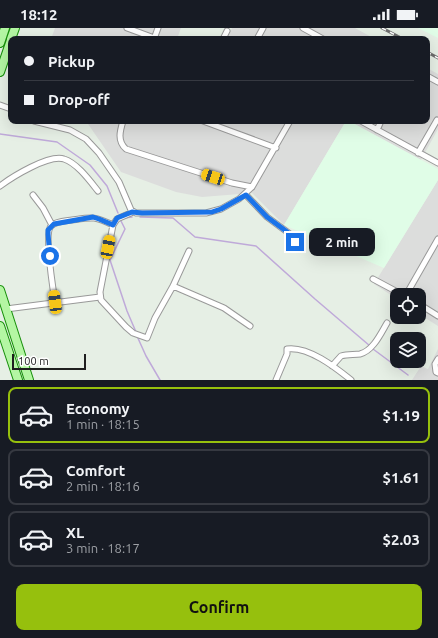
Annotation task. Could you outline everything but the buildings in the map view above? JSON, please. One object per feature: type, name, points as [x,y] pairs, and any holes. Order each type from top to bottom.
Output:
[{"type":"main road","points":[[0,43],[5,28]]},
{"type":"main road","points":[[0,72],[8,55]]},
{"type":"main road","points":[[0,290],[29,380]]},
{"type":"main road","points":[[0,328],[18,380]]},
{"type":"street","points":[[127,28],[147,36]]},
{"type":"street","points":[[303,28],[318,36]]},
{"type":"street","points":[[224,36],[227,31]]},
{"type":"street","points":[[418,153],[437,120]]},
{"type":"street","points":[[46,124],[70,130],[86,139],[99,153],[119,182],[132,212]]},
{"type":"street","points":[[122,124],[120,139],[121,143],[126,149],[252,188]]},
{"type":"street","points":[[211,124],[276,148]]},
{"type":"street","points":[[189,251],[173,286],[144,337],[133,333],[121,322],[100,297],[101,283],[113,225],[117,218],[132,212],[206,213],[221,209],[246,195],[252,188],[288,124]]},
{"type":"street","points":[[366,124],[438,163]]},
{"type":"street","points":[[377,130],[380,124]]},
{"type":"street","points":[[0,186],[29,168],[60,158],[66,159],[80,170],[98,191]]},
{"type":"street","points":[[33,195],[43,208],[52,225]]},
{"type":"street","points":[[246,195],[267,217],[290,234],[295,242]]},
{"type":"street","points":[[55,302],[48,230],[52,225],[58,222],[93,217],[113,225]]},
{"type":"street","points":[[410,288],[438,239]]},
{"type":"street","points":[[373,279],[390,288]]},
{"type":"street","points":[[173,286],[229,311],[250,326]]},
{"type":"street","points":[[6,309],[100,297]]},
{"type":"street","points":[[426,308],[438,316]]},
{"type":"street","points":[[332,366],[341,356],[363,353],[371,347],[387,323]]},
{"type":"street","points":[[276,380],[287,354],[287,349],[298,348],[332,366],[350,380]]},
{"type":"street","points":[[438,359],[434,367],[438,373]]},
{"type":"shaded area","points":[[55,28],[181,28],[178,36],[52,36]]},
{"type":"shaded area","points":[[232,28],[355,28],[370,36],[228,36]]},
{"type":"shaded area","points":[[418,28],[438,28],[438,38]]},
{"type":"shaded area","points":[[430,70],[438,74],[438,129],[421,160],[355,124],[430,124]]},
{"type":"shaded area","points":[[88,124],[344,124],[284,225],[252,193],[202,197],[176,192],[121,172]]},
{"type":"shaded area","points":[[344,124],[355,124],[438,169],[438,180],[384,268],[284,225]]},
{"type":"shaded area","points":[[438,180],[438,326],[426,318],[426,288],[390,288],[390,294],[374,284]]},
{"type":"shaded area","points":[[438,349],[438,380],[412,380],[420,368],[428,369]]},
{"type":"waterway","points":[[0,134],[57,142],[90,165],[107,186],[118,213]]},
{"type":"waterway","points":[[124,218],[132,217]]},
{"type":"waterway","points":[[140,217],[173,218],[195,237],[256,246],[370,346]]},
{"type":"waterway","points":[[120,219],[125,229],[110,260],[127,311],[136,332]]},
{"type":"waterway","points":[[137,336],[146,356],[160,380]]},
{"type":"waterway","points":[[373,349],[408,375]]},
{"type":"railway","points":[[382,28],[397,36]]},
{"type":"railway","points":[[430,54],[438,58]]},
{"type":"route","points":[[50,256],[48,230],[52,225],[58,222],[93,217],[113,225],[117,218],[132,212],[206,213],[221,209],[246,195],[262,213],[290,234],[295,242]]}]
